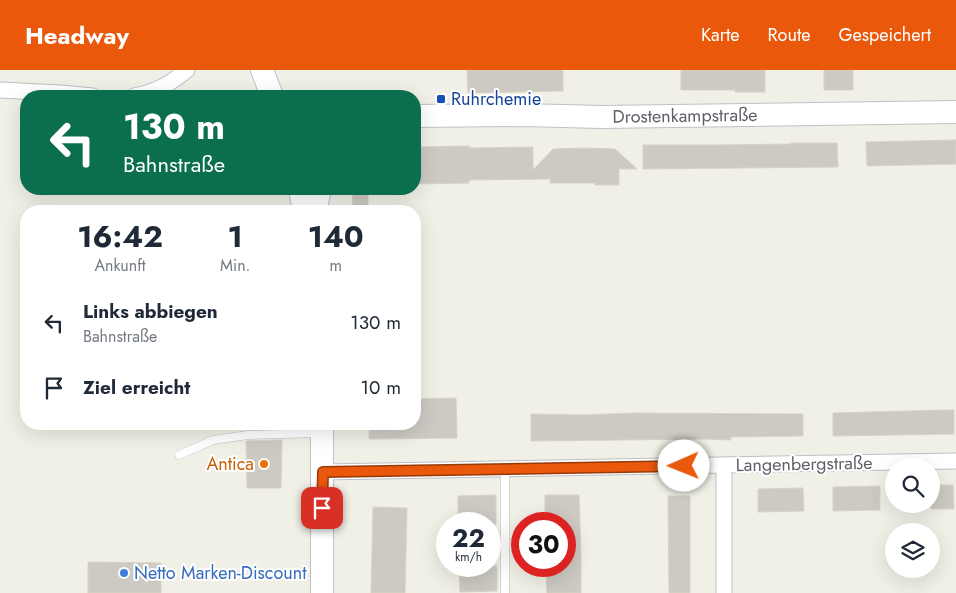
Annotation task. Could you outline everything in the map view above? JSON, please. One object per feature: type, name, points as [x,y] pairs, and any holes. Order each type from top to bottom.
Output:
[{"type":"street","points":[[157,90],[175,80],[187,70]]},
{"type":"street","points":[[262,70],[270,90]]},
{"type":"street","points":[[0,90],[20,91]]},
{"type":"street","name":"Drostenkampstraße","points":[[421,116],[522,115],[601,117],[956,112]]},
{"type":"street","points":[[322,430],[322,593]]},
{"type":"street","name":"Langenbergstraße","points":[[323,472],[956,461]]},
{"type":"street","points":[[724,466],[724,593]]},
{"type":"lane","points":[[179,455],[214,440],[301,430]]},
{"type":"lane","points":[[505,469],[505,593]]},
{"type":"building","points":[[467,70],[563,70],[563,91],[468,93]]},
{"type":"building","points":[[681,70],[765,70],[765,92],[681,90]]},
{"type":"building","points":[[824,70],[853,70],[853,90],[824,90]]},
{"type":"building","points":[[956,140],[956,164],[867,166],[866,142]]},
{"type":"building","points":[[837,143],[838,167],[643,169],[643,145]]},
{"type":"building","points":[[421,147],[533,147],[533,170],[553,149],[615,149],[637,169],[619,169],[619,185],[550,183],[550,179],[469,180],[469,183],[421,184]]},
{"type":"building","points":[[352,195],[368,195],[368,205],[353,205]]},
{"type":"building","points":[[456,398],[457,438],[369,439],[369,430],[421,430],[421,399]]},
{"type":"building","points":[[954,410],[954,434],[833,436],[833,413]]},
{"type":"building","points":[[633,413],[803,414],[803,436],[731,437],[731,440],[531,441],[531,414],[584,415]]},
{"type":"building","name":"Antica","points":[[282,440],[281,488],[247,488],[246,441]]},
{"type":"building","points":[[940,485],[953,485],[954,509],[940,509]]},
{"type":"building","points":[[880,486],[880,510],[833,511],[833,487]]},
{"type":"building","points":[[803,488],[804,511],[758,512],[758,489]]},
{"type":"building","points":[[496,495],[496,512],[458,512],[458,496]]},
{"type":"building","points":[[545,495],[579,495],[581,593],[547,593],[546,577],[576,577],[576,512],[545,512]]},
{"type":"building","points":[[668,496],[690,496],[690,593],[669,593]]},
{"type":"building","points":[[373,507],[407,508],[405,593],[371,593]]},
{"type":"building","name":"Netto Marken-Discount","points":[[88,562],[161,563],[161,593],[88,593]]},
{"type":"building","points":[[459,577],[497,577],[497,591],[460,592]]},
{"type":"place","name":"Ruhrchemie","points":[[441,99]]},
{"type":"place","name":"Antica","points":[[264,464]]},
{"type":"place","name":"Netto Marken-Discount","points":[[124,573]]},
{"type":"route","points":[[322,508],[323,472],[684,466]]}]
